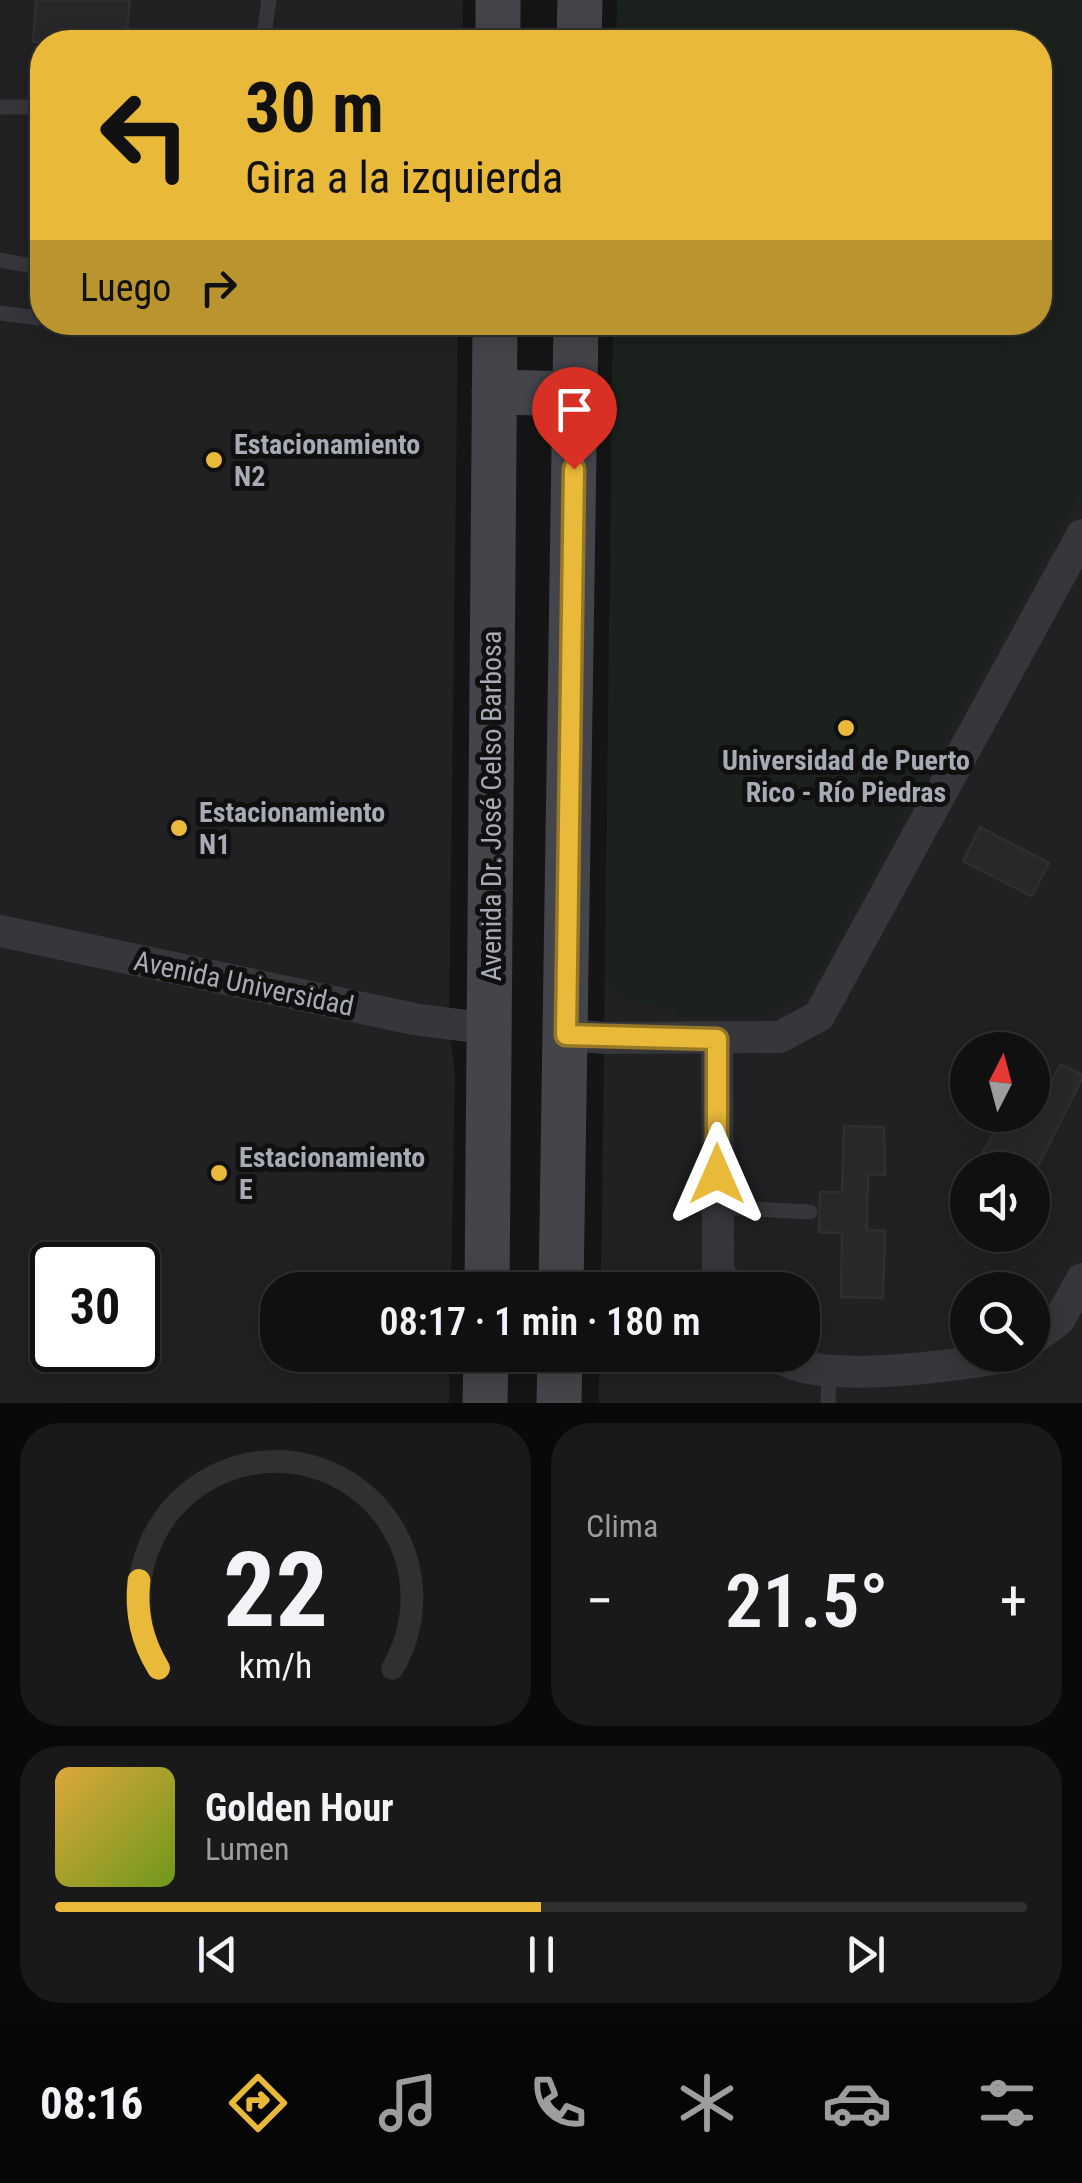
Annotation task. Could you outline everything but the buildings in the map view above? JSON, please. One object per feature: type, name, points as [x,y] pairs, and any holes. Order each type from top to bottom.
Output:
[{"type":"main road","points":[[498,0],[498,30]]},
{"type":"main road","points":[[579,30],[580,0]]},
{"type":"main road","name":"Avenida Dr. José Celso Barbosa","points":[[487,1272],[495,335]]},
{"type":"main road","points":[[561,1272],[576,335]]},
{"type":"main road","points":[[494,392],[575,394]]},
{"type":"main road","points":[[486,1372],[486,1403]]},
{"type":"main road","points":[[559,1403],[560,1372]]},
{"type":"street","points":[[566,1035],[780,1037],[819,1016],[1082,536]]},
{"type":"street","name":"Avenida Universidad","points":[[0,931],[414,1019],[490,1029]]},
{"type":"street","points":[[717,1039],[720,1272]]},
{"type":"street","points":[[1050,1327],[1059,1320],[1082,1278]]},
{"type":"street","points":[[820,1368],[880,1371],[950,1365]]},
{"type":"lane","points":[[264,30],[269,0]]},
{"type":"lane","points":[[0,107],[30,107]]},
{"type":"lane","points":[[0,260],[30,266]]},
{"type":"lane","points":[[0,313],[30,317]]},
{"type":"lane","points":[[718,1208],[810,1212]]},
{"type":"lane","points":[[828,1403],[829,1370]]},
{"type":"shaded area","points":[[0,0],[463,0],[462,30],[30,30],[30,335],[458,335],[449,1024],[455,1075],[451,1272],[260,1272],[260,1372],[450,1372],[449,1403],[0,1403]]},
{"type":"shaded area","points":[[617,0],[1082,0],[1082,488],[806,996],[765,1015],[676,1017],[675,1006],[628,999],[606,981],[613,335],[1052,335],[1052,30],[616,30]]},
{"type":"shaded area","name":"Universidad de Puerto Rico - Río Piedras","points":[[1082,0],[1082,1403],[599,1403],[599,1372],[820,1372],[820,1272],[601,1272],[613,335],[1052,335],[1052,30]]},
{"type":"place","name":"Estacionamiento N2","points":[[214,460]]},
{"type":"place","name":"Universidad de Puerto Rico - Río Piedras","points":[[846,728]]},
{"type":"place","name":"Estacionamiento N1","points":[[179,828]]},
{"type":"place","name":"Estacionamiento E","points":[[219,1173]]},
{"type":"route","points":[[574,469],[566,1035],[717,1039],[717,1174]]}]
